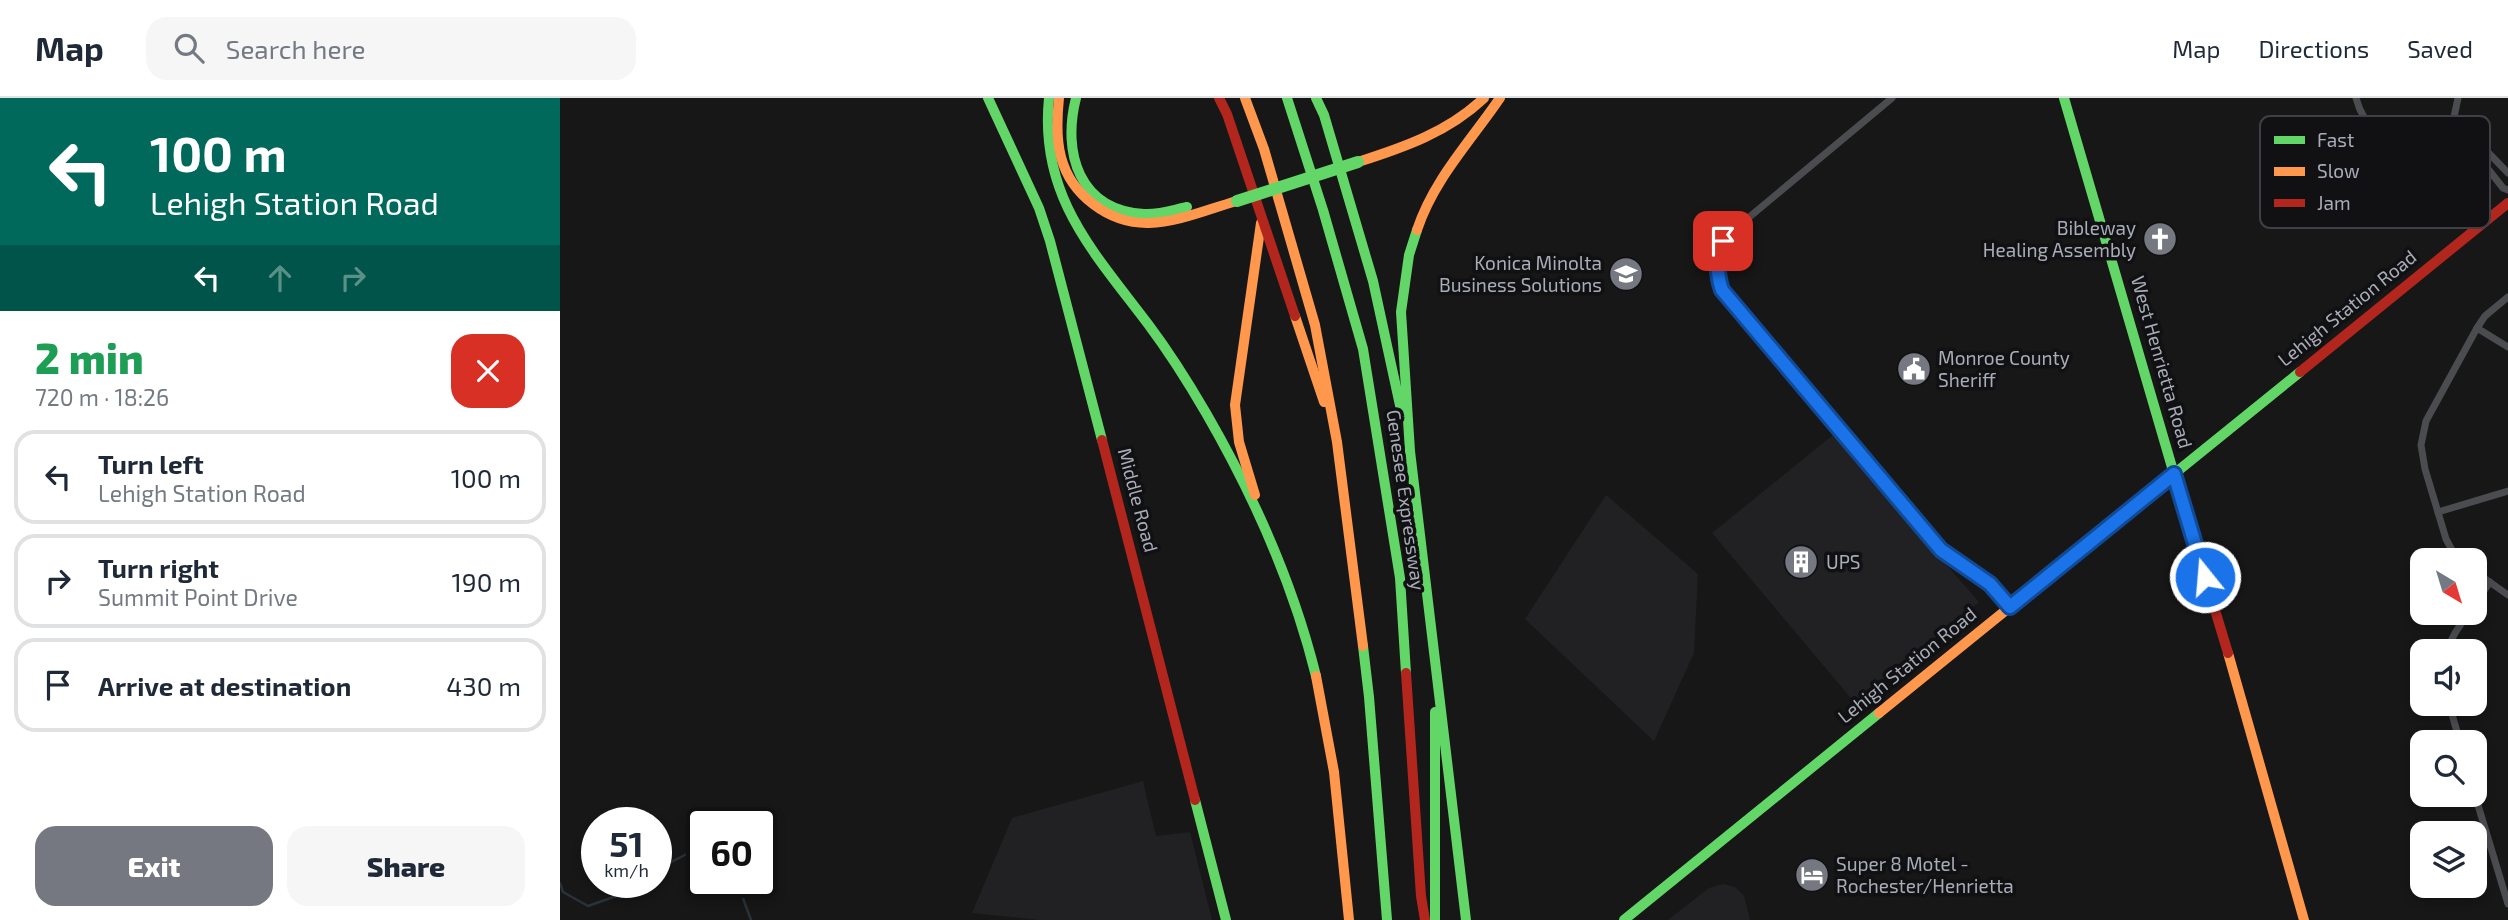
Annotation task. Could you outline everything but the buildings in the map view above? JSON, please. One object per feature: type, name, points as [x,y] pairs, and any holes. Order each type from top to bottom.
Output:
[{"type":"main road","name":"Middle Road","points":[[988,98],[1039,208],[1050,241],[1226,920]]},
{"type":"main road","points":[[1049,98],[1047,131],[1059,191],[1076,225],[1172,359],[1219,436],[1285,575],[1319,684],[1336,780],[1349,920]]},
{"type":"main road","points":[[1059,98],[1059,139],[1062,158],[1070,179],[1096,207],[1127,222],[1147,223],[1165,222],[1235,197],[1425,140],[1447,129],[1484,98]]},
{"type":"main road","points":[[1076,98],[1068,132],[1069,149],[1075,168],[1093,194],[1109,204],[1124,211],[1144,214],[1167,212],[1235,197]]},
{"type":"main road","points":[[1219,98],[1227,114],[1338,442]]},
{"type":"main road","points":[[1245,98],[1264,149],[1315,325],[1338,442],[1368,697],[1387,920]]},
{"type":"main road","name":"Genesee Expressway","points":[[1287,98],[1363,349],[1376,426],[1400,578],[1421,896],[1425,920]]},
{"type":"main road","points":[[1316,98],[1324,115],[1373,281],[1410,451]]},
{"type":"main road","points":[[1356,159],[1443,122],[1473,98]]},
{"type":"main road","points":[[1466,920],[1410,451],[1401,312],[1409,255],[1418,226],[1447,168],[1500,98]]},
{"type":"main road","name":"West Henrietta Road","points":[[2064,98],[2249,724],[2304,920]]},
{"type":"main road","name":"Lehigh Station Road","points":[[2490,218],[2508,203]]},
{"type":"main road","points":[[1261,220],[1235,405],[1239,442],[1268,535]]},
{"type":"main road","name":"Lehigh Station Road","points":[[1625,920],[2477,228]]},
{"type":"main road","points":[[1435,656],[1435,920]]},
{"type":"street","points":[[1892,98],[1729,234],[1720,249],[1717,272],[1719,281],[1722,290],[1938,546],[1990,584],[2010,607]]},
{"type":"street","points":[[2356,98],[2361,116]]},
{"type":"street","points":[[2454,116],[2458,98]]},
{"type":"street","points":[[2490,155],[2508,173]]},
{"type":"street","points":[[2490,171],[2503,188],[2508,190]]},
{"type":"street","points":[[2452,548],[2438,512],[2422,454],[2423,433],[2426,421],[2477,328],[2485,316],[2508,297]]},
{"type":"street","points":[[2477,328],[2508,347]]},
{"type":"street","points":[[2438,512],[2508,491]]},
{"type":"street","points":[[2487,580],[2508,595]]},
{"type":"street","points":[[2487,586],[2490,582]]},
{"type":"street","points":[[2479,807],[2508,905]]},
{"type":"shaded area","points":[[1833,435],[1979,602],[1855,703],[1712,533]]},
{"type":"shaded area","points":[[1606,495],[1698,574],[1694,653],[1654,741],[1525,619]]},
{"type":"shaded area","points":[[1143,781],[1156,836],[1190,832],[1212,920],[1040,920],[972,913],[1012,818]]},
{"type":"shaded area","points":[[1723,884],[1735,887],[1744,896],[1750,920],[1668,920],[1709,888]]},
{"type":"waterway","points":[[672,862],[686,854]]},
{"type":"waterway","points":[[560,883],[563,892],[588,906],[611,898]]},
{"type":"waterway","points":[[743,898],[751,920]]},
{"type":"traffic: fast","points":[[988,98],[1039,208],[1102,440]]},
{"type":"traffic: fast","points":[[1049,98],[1048,133],[1061,193],[1090,246],[1171,356],[1224,444],[1256,508],[1284,574],[1316,676]]},
{"type":"traffic: fast","points":[[1076,98],[1072,119],[1074,158],[1080,175],[1090,190],[1104,202],[1122,210],[1144,214],[1187,207]]},
{"type":"traffic: fast","points":[[1287,98],[1363,349],[1400,578],[1406,673]]},
{"type":"traffic: fast","points":[[1316,98],[1324,115],[1373,281],[1401,410]]},
{"type":"traffic: fast","points":[[2064,98],[2174,474],[2300,372]]},
{"type":"traffic: fast","points":[[1237,201],[1358,162]]},
{"type":"traffic: fast","points":[[1417,230],[1409,255],[1401,312],[1410,451],[1466,920]]},
{"type":"traffic: fast","points":[[1363,646],[1387,920]]},
{"type":"traffic: fast","points":[[1435,712],[1435,920]]},
{"type":"traffic: fast","points":[[1624,920],[1879,713]]},
{"type":"traffic: fast","points":[[1195,800],[1226,920]]},
{"type":"traffic: slow","points":[[1059,98],[1058,142],[1066,171],[1083,195],[1106,213],[1134,222],[1160,222],[1237,201]]},
{"type":"traffic: slow","points":[[1245,98],[1264,149],[1315,325],[1337,442],[1363,646]]},
{"type":"traffic: slow","points":[[1358,162],[1409,144],[1441,129],[1484,98]]},
{"type":"traffic: slow","points":[[1417,230],[1443,177],[1500,98]]},
{"type":"traffic: slow","points":[[1255,495],[1239,442],[1235,405],[1261,223]]},
{"type":"traffic: slow","points":[[1295,316],[1324,402]]},
{"type":"traffic: slow","points":[[1879,713],[2126,513]]},
{"type":"traffic: slow","points":[[2228,653],[2304,920]]},
{"type":"traffic: slow","points":[[1316,676],[1334,772],[1349,920]]},
{"type":"traffic: jam","points":[[1219,98],[1227,114],[1295,316]]},
{"type":"traffic: jam","points":[[2490,218],[2508,203]]},
{"type":"traffic: jam","points":[[2300,372],[2477,228]]},
{"type":"traffic: jam","points":[[1102,440],[1195,800]]},
{"type":"traffic: jam","points":[[2126,513],[2174,474],[2228,653]]},
{"type":"traffic: jam","points":[[1406,673],[1421,896],[1425,920]]},
{"type":"place","name":"Bibleway Healing Assembly","points":[[2160,239]]},
{"type":"place","name":"Konica Minolta Business Solutions","points":[[1626,274]]},
{"type":"place","name":"Monroe County Sheriff","points":[[1914,369]]},
{"type":"place","name":"UPS","points":[[1801,562]]},
{"type":"place","name":"Super 8 Motel - Rochester/Henrietta","points":[[1812,875]]},
{"type":"route","points":[[1723,241],[1717,262],[1722,290],[1941,550],[1990,584],[2010,607],[2174,474],[2205,577]]}]
